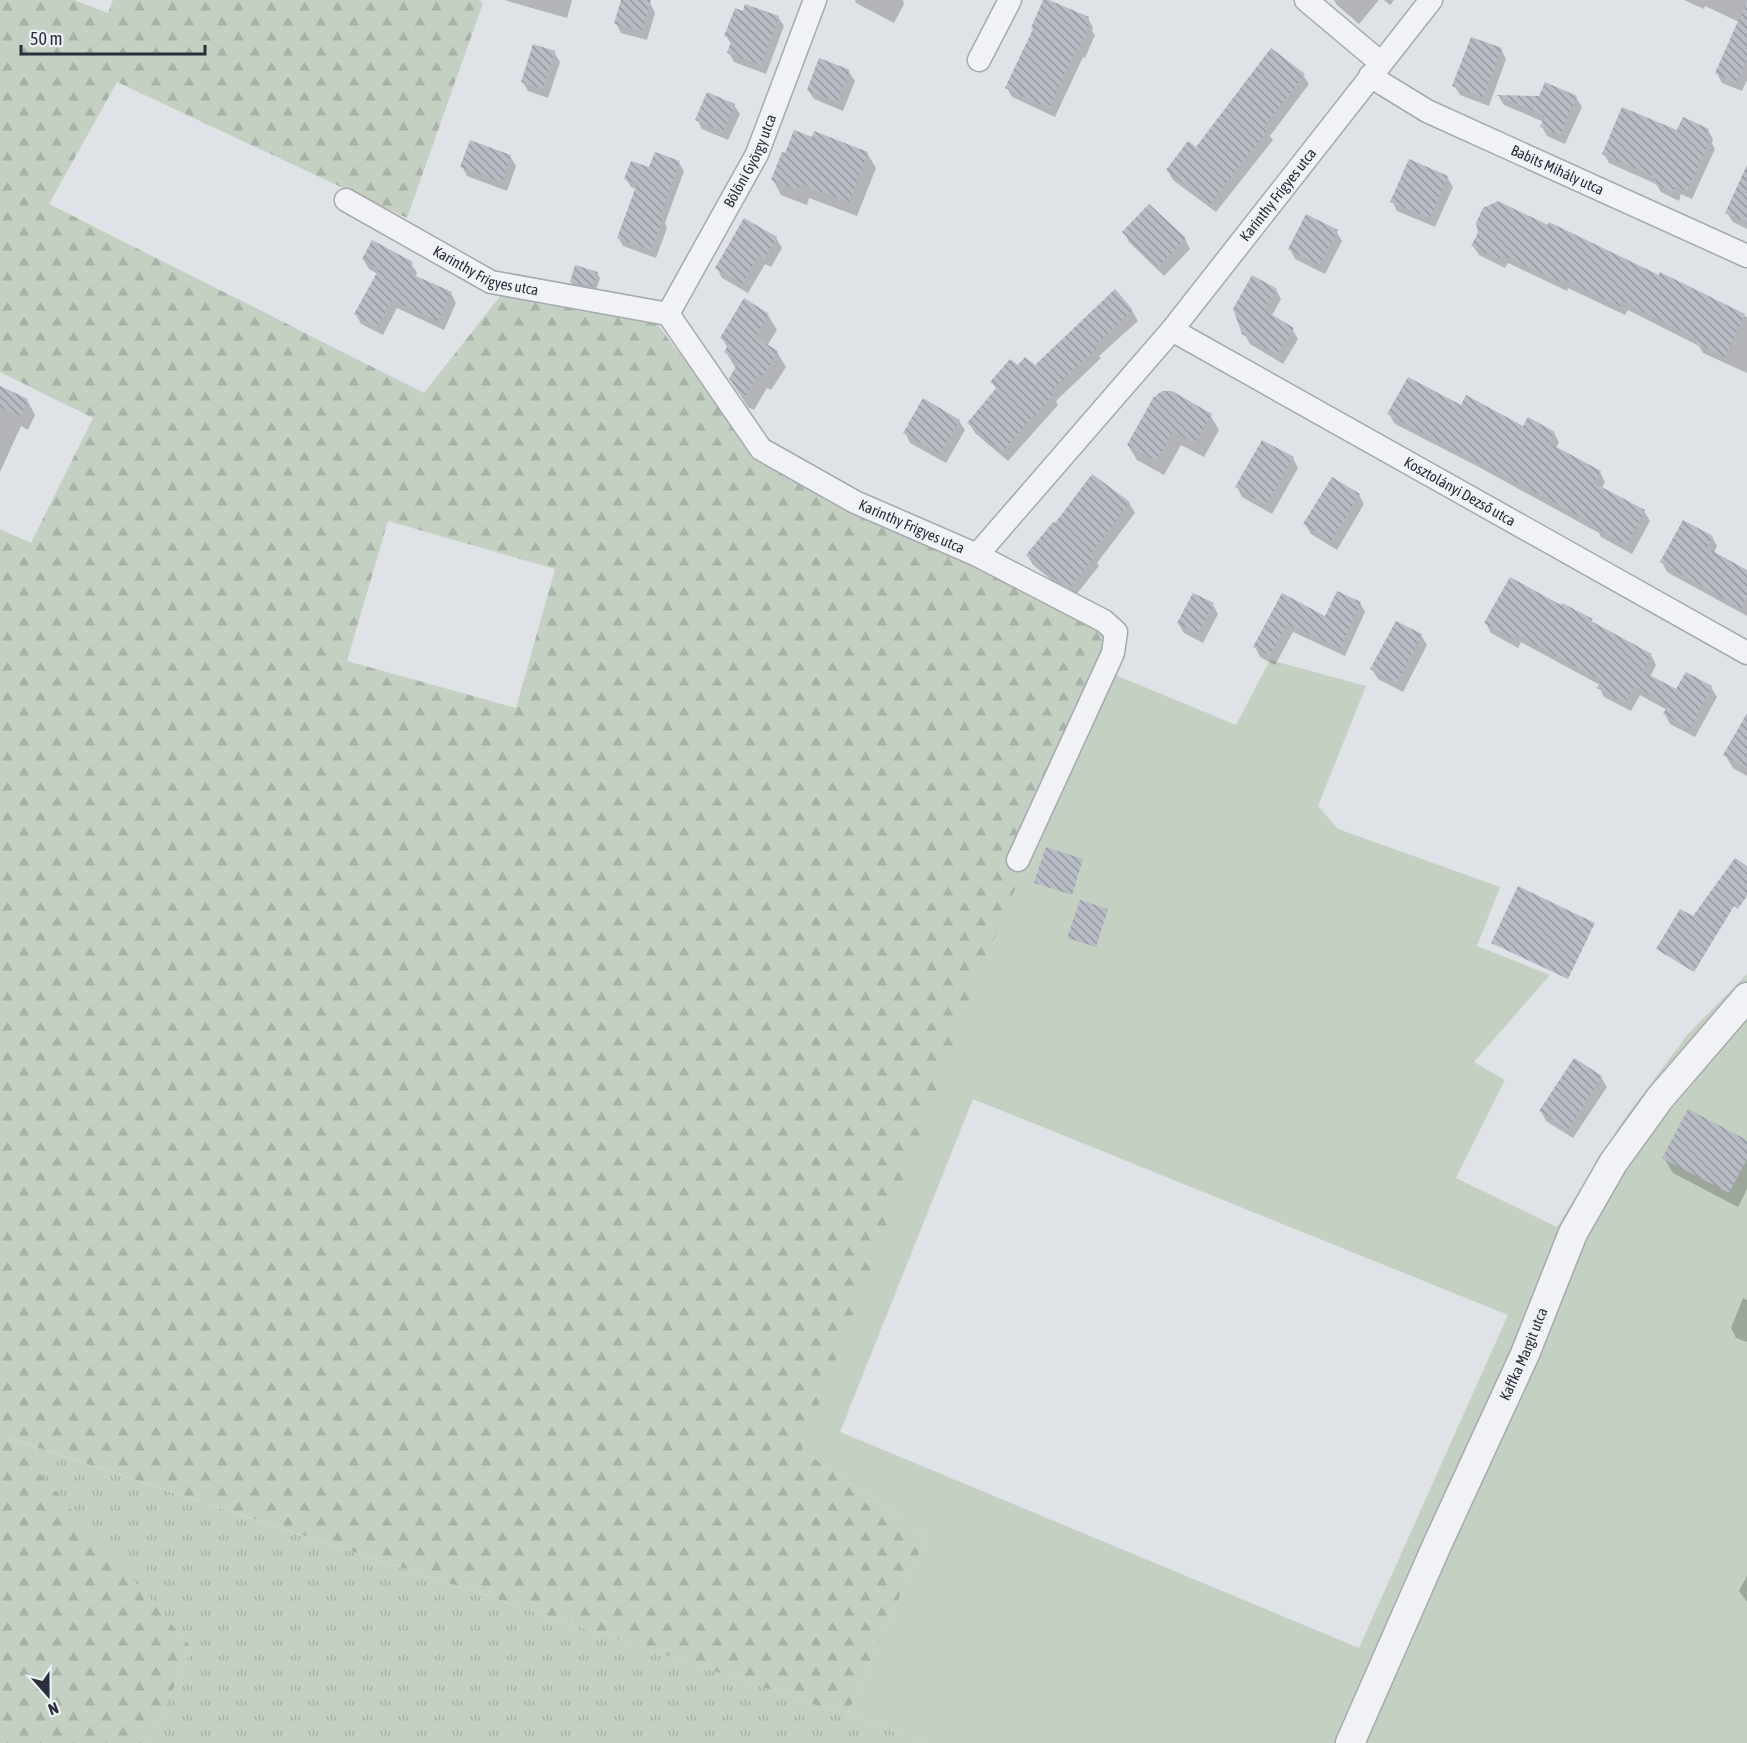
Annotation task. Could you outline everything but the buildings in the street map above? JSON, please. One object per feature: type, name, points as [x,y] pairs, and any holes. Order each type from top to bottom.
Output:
[{"type":"street","name":"Bölöni György utca","points":[[668,314],[757,154],[815,0]]},
{"type":"street","points":[[979,60],[1010,0]]},
{"type":"street","name":"Babits Mihály utca","points":[[1306,0],[1376,70],[1427,111],[1747,256]]},
{"type":"street","name":"Karinthy Frigyes utca","points":[[346,200],[491,282],[668,314],[761,449],[855,502],[977,555],[1172,330],[1431,0]]},
{"type":"street","name":"Kosztolányi Dezső utca","points":[[1172,330],[1747,653]]},
{"type":"street","points":[[977,555],[1104,621],[1116,632],[1113,653],[1018,860]]},
{"type":"street","name":"Kaffka Margit utca","points":[[1350,1743],[1437,1545],[1525,1354],[1572,1233],[1613,1163],[1660,1098],[1747,998]]},
{"type":"green space","points":[[0,0],[74,0],[108,13],[113,0],[479,0],[483,3],[407,218],[117,82],[49,204],[424,393],[501,295],[657,324],[761,460],[1102,630],[1106,671],[802,1450],[927,1536],[847,1715],[9,1438],[192,1648],[148,1743],[0,1743],[0,529],[31,543],[93,418],[0,372]],"holes":[[[388,521],[555,569],[516,708],[347,661]]]},
{"type":"green space","points":[[1270,660],[1366,686],[1318,806],[1338,829],[1500,887],[1477,946],[1550,975],[1474,1062],[1505,1080],[1456,1178],[1557,1227],[1622,1122],[1688,1034],[1747,974],[1747,1743],[928,1743],[847,1715],[927,1536],[802,1450],[990,949],[1106,671],[1236,725]],"holes":[[[973,1099],[1508,1315],[1359,1648],[840,1432]]]},
{"type":"green space","points":[[8,1438],[928,1743],[148,1743],[192,1648]]}]
